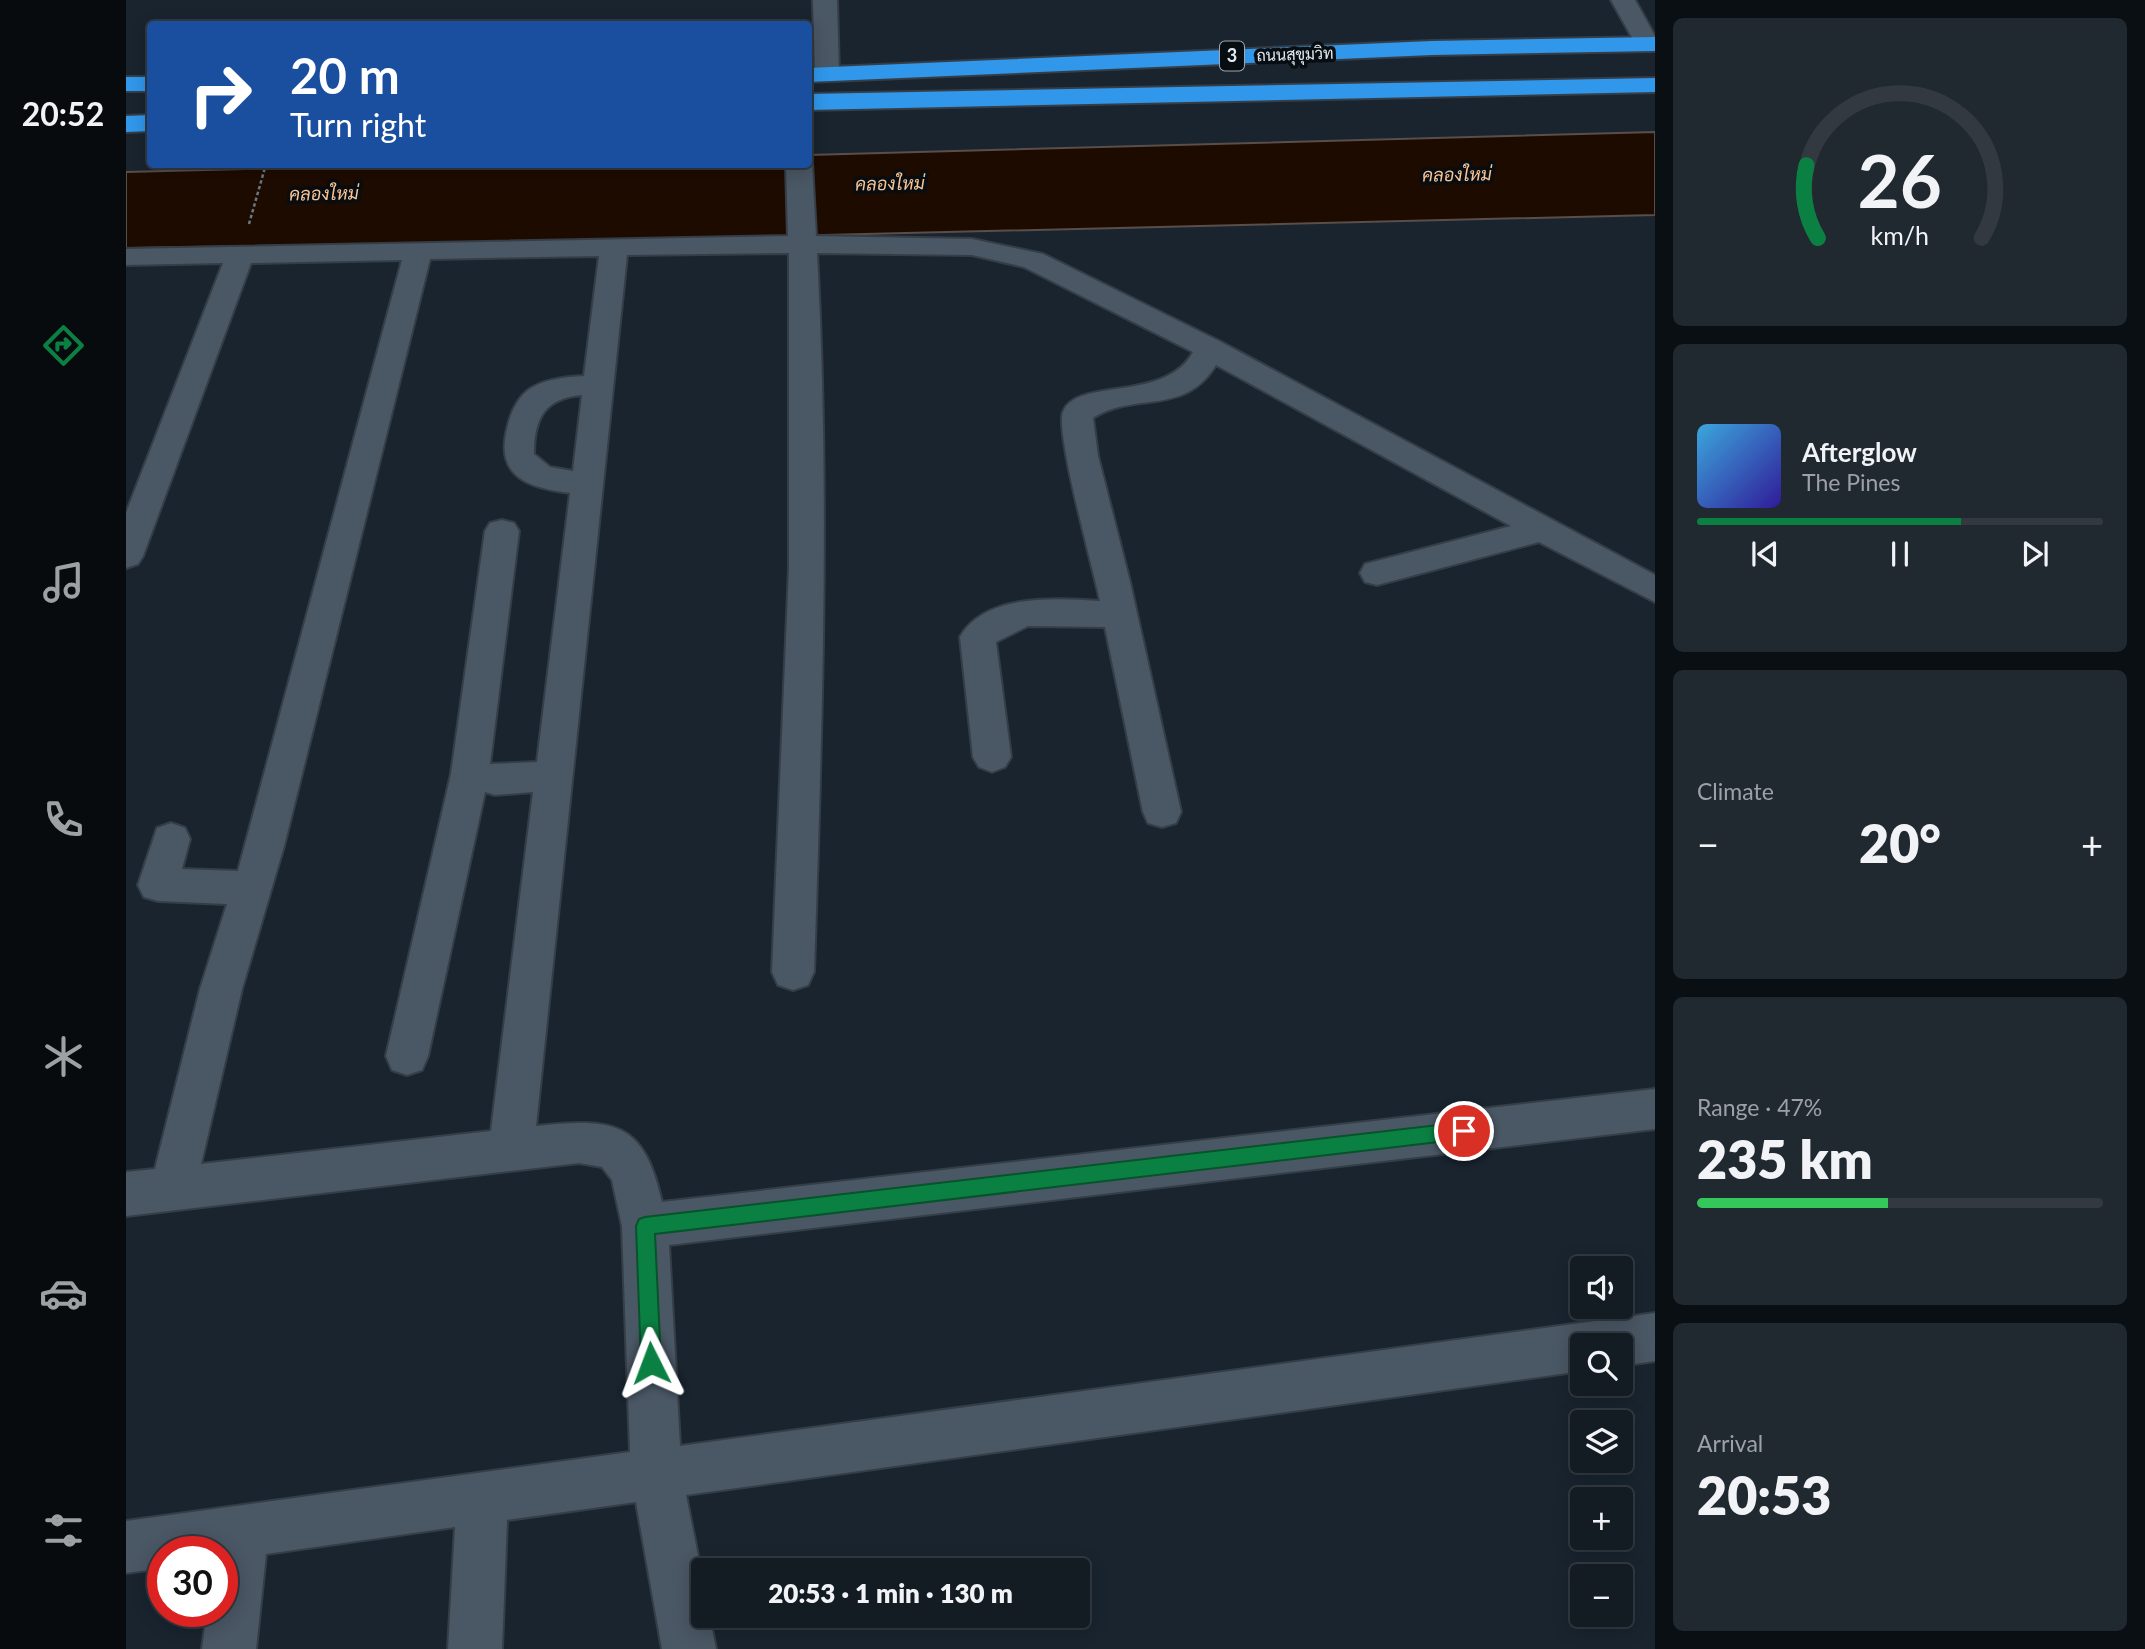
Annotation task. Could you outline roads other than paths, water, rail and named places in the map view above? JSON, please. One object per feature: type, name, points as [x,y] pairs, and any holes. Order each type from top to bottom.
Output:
[{"type":"highway","name":"ถนนสุขุมวิท","points":[[818,74],[1432,48],[1652,45]]},
{"type":"highway","points":[[126,84],[147,84]]},
{"type":"highway","name":"ถนนสุขุมวิท","points":[[812,102],[1655,85]]},
{"type":"highway","points":[[126,124],[147,123]]},
{"type":"street","points":[[818,74],[825,0]]},
{"type":"street","points":[[1623,0],[1652,45]]},
{"type":"street","points":[[793,972],[806,606],[808,375],[799,168]]},
{"type":"street","points":[[126,257],[803,242],[972,247],[1007,252],[1033,260],[1210,349],[1655,590]]},
{"type":"street","points":[[511,1152],[614,248]]},
{"type":"street","points":[[173,1189],[221,989],[252,888],[418,252]]},
{"type":"street","points":[[126,556],[240,255]]},
{"type":"street","points":[[1162,812],[1120,615],[1082,456],[1077,414],[1087,405],[1106,400],[1142,397],[1171,389],[1193,377],[1210,349]]},
{"type":"street","points":[[587,484],[537,474],[526,467],[518,450],[524,414],[538,398],[573,386],[598,385]]},
{"type":"street","points":[[1377,573],[1545,529]]},
{"type":"street","points":[[407,1056],[470,774],[502,531]]},
{"type":"street","points":[[992,757],[978,637],[997,621],[1035,611],[1120,615]]},
{"type":"street","points":[[470,774],[495,780],[553,776]]},
{"type":"street","points":[[171,839],[158,885],[252,888]]},
{"type":"street","points":[[645,1226],[1655,1109]]},
{"type":"street","points":[[126,1194],[511,1152],[579,1142],[615,1148],[633,1171],[645,1226],[656,1473],[689,1649]]},
{"type":"street","points":[[1633,1340],[1655,1337]]},
{"type":"street","points":[[126,1547],[1570,1349]]},
{"type":"street","points":[[475,1649],[482,1498]]},
{"type":"street","points":[[229,1649],[242,1531]]},
{"type":"water","name":"คลองใหม่","points":[[1655,132],[1655,215],[617,240],[126,248],[126,172],[286,168],[812,168],[812,155]]}]
